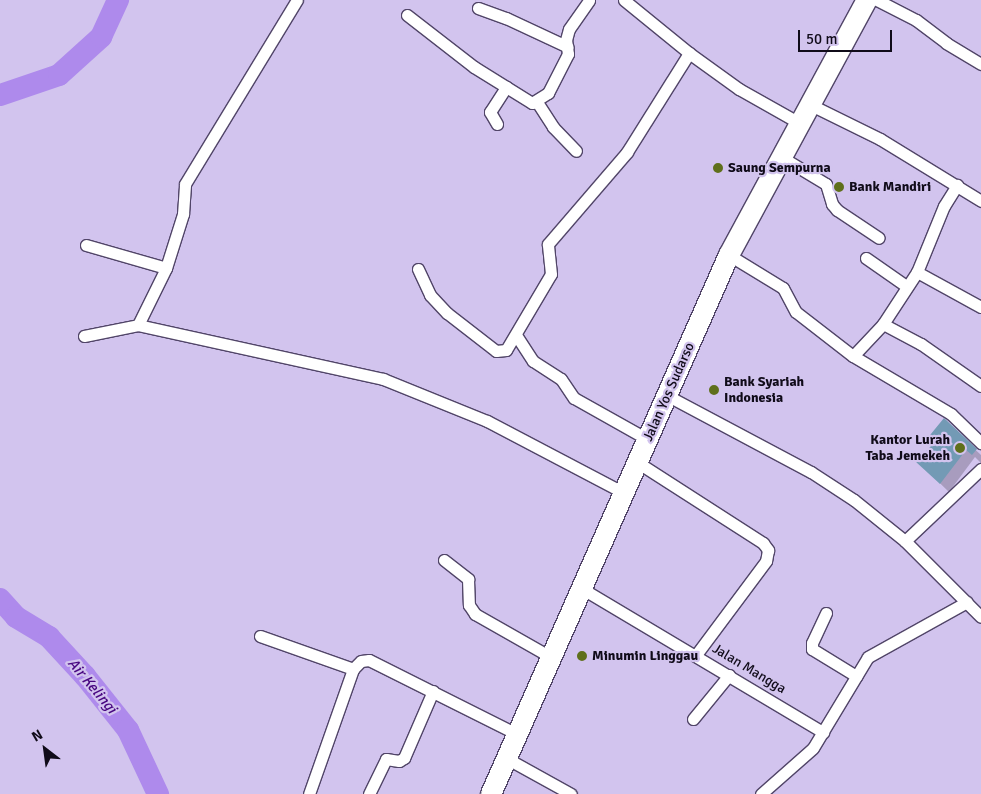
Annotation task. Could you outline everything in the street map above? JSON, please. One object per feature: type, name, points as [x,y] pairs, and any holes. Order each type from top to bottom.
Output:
[{"type":"highway","name":"Jalan Yos Sudarso","points":[[491,794],[622,492],[668,396],[728,255],[783,158],[867,0]]},
{"type":"street","points":[[138,324],[166,268],[183,214],[185,184],[297,0]]},
{"type":"street","points":[[407,15],[474,67],[532,103],[537,102],[548,93],[568,54],[569,29],[589,0]]},
{"type":"street","points":[[624,0],[689,53],[754,98],[801,124]]},
{"type":"street","points":[[877,0],[916,20],[941,40],[981,64]]},
{"type":"street","points":[[478,8],[517,22],[568,46]]},
{"type":"street","points":[[418,269],[434,300],[496,351],[506,350],[551,274],[548,244],[627,152],[689,53]]},
{"type":"street","points":[[497,124],[490,112],[506,87]]},
{"type":"street","points":[[537,102],[553,127],[576,151]]},
{"type":"street","points":[[811,105],[880,139],[981,201]]},
{"type":"street","points":[[783,158],[826,184],[832,204],[837,210],[880,238]]},
{"type":"street","points":[[853,356],[883,324],[906,286],[917,272],[944,206],[957,185]]},
{"type":"street","points":[[86,245],[166,268]]},
{"type":"street","points":[[728,255],[783,288],[796,312],[853,356],[951,414],[981,443]]},
{"type":"street","points":[[866,258],[906,286]]},
{"type":"street","points":[[917,272],[981,307]]},
{"type":"street","points":[[84,336],[138,324],[383,380],[487,421],[622,492]]},
{"type":"street","points":[[883,324],[920,344],[981,386]]},
{"type":"street","points":[[516,335],[533,361],[561,379],[574,398],[647,440]]},
{"type":"street","points":[[668,396],[811,472],[854,500],[905,541],[976,609],[874,653],[856,676],[822,732],[796,765],[761,794]]},
{"type":"street","points":[[637,462],[763,543],[768,550],[766,561],[696,655]]},
{"type":"street","points":[[905,541],[981,469]]},
{"type":"street","points":[[444,560],[468,578],[470,587],[469,605],[475,614],[550,656]]},
{"type":"street","name":"Jalan Mangga","points":[[580,588],[696,655],[822,732]]},
{"type":"street","points":[[826,613],[812,644],[812,649],[856,676]]},
{"type":"street","points":[[260,636],[353,669]]},
{"type":"street","points":[[308,794],[353,669],[361,660],[369,660],[517,734]]},
{"type":"street","points":[[693,720],[729,675]]},
{"type":"street","points":[[369,794],[386,759],[399,761],[404,758],[433,692]]},
{"type":"street","points":[[506,758],[571,794]]},
{"type":"building","points":[[944,418],[977,449],[972,455],[966,450],[940,484],[916,462],[932,445],[926,440]]},
{"type":"waterway","name":"Air Kelingi","points":[[0,95],[59,75],[101,37],[118,0]]},
{"type":"waterway","name":"Air Kelingi","points":[[0,599],[16,617],[49,637],[85,676],[128,730],[158,794]]},
{"type":"place","name":"Saung Sempurna","points":[[718,168]]},
{"type":"place","name":"Bank Mandiri","points":[[839,187]]},
{"type":"place","name":"Bank Syariah Indonesia","points":[[714,390]]},
{"type":"place","name":"Kantor Lurah Taba Jemekeh","points":[[960,448]]},
{"type":"place","name":"Minumin Linggau","points":[[582,656]]}]
